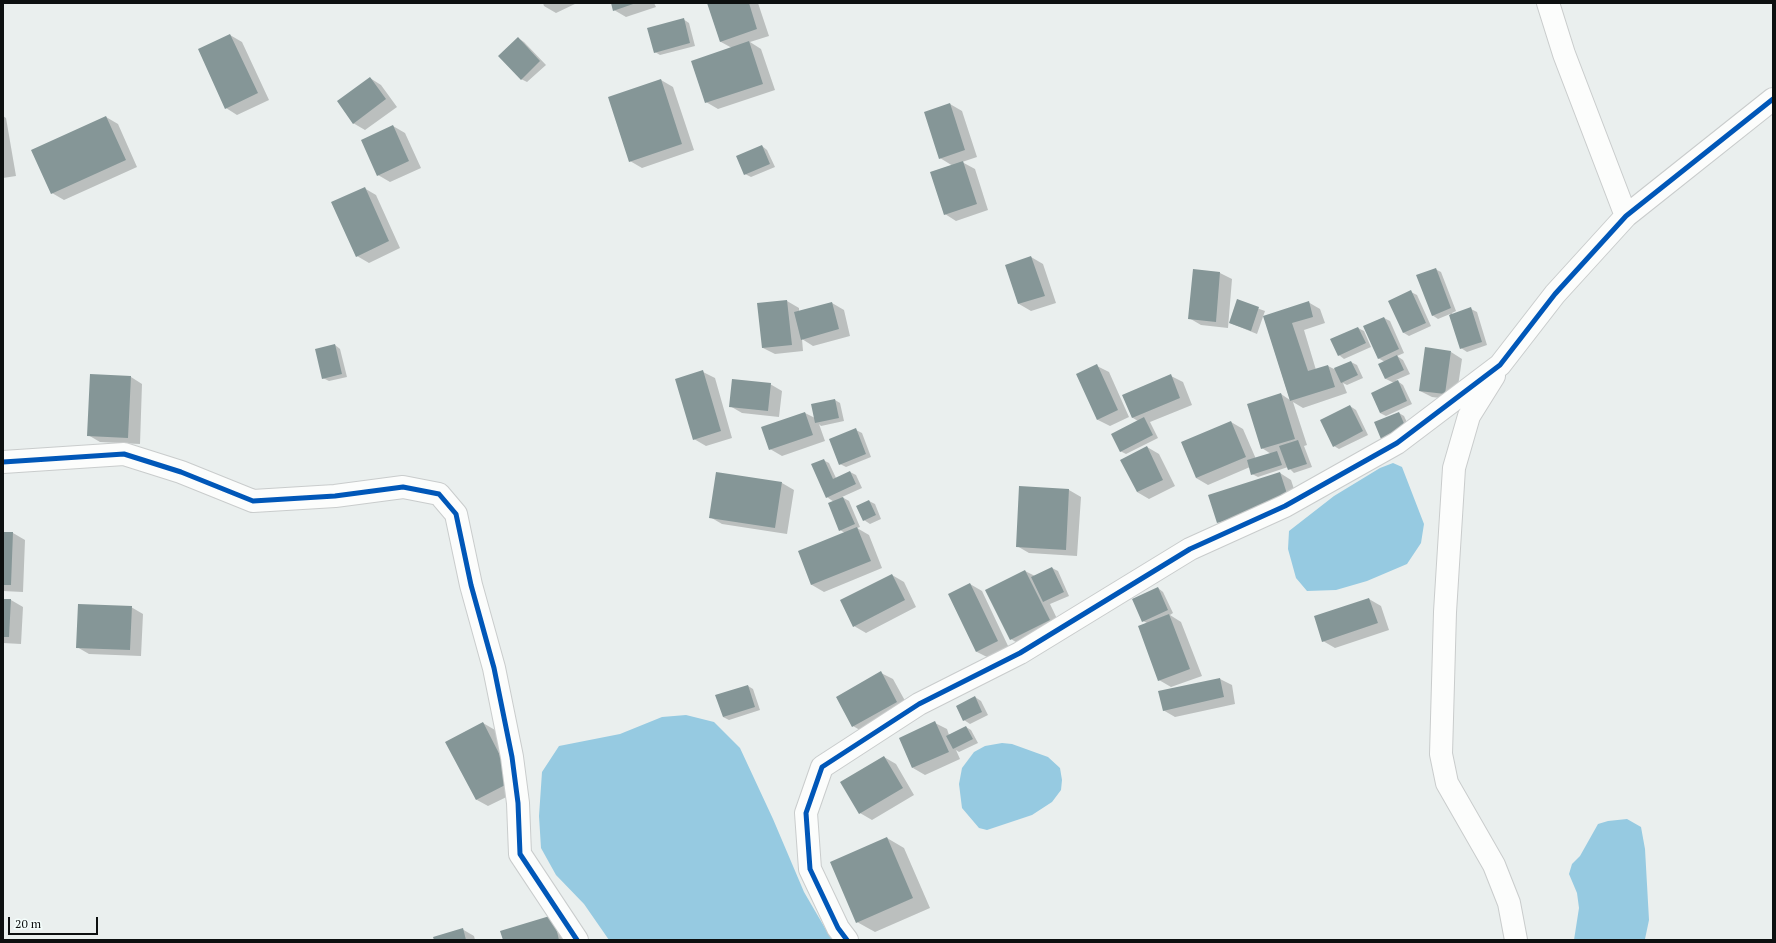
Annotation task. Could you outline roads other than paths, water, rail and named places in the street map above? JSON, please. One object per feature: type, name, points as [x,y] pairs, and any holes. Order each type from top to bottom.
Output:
[{"type":"street","points":[[1548,3],[1564,54],[1626,216]]},
{"type":"street","points":[[1516,940],[1509,903],[1494,865],[1447,783],[1441,754],[1445,612],[1454,468],[1469,416],[1500,365],[1555,294],[1626,216],[1773,100]]},
{"type":"street","points":[[847,940],[838,928],[810,868],[806,813],[822,768],[919,704],[1020,653],[1190,549],[1285,506],[1396,443],[1500,365]]},
{"type":"street","points":[[3,462],[124,454],[181,472],[253,501],[335,496],[404,487],[439,494],[456,514],[471,585],[494,668],[512,757],[518,803],[520,854],[578,940]]},
{"type":"water","points":[[1393,463],[1402,467],[1424,524],[1421,543],[1407,564],[1367,581],[1336,590],[1307,591],[1296,578],[1288,549],[1289,531],[1334,496],[1380,468]]},
{"type":"water","points":[[686,715],[714,722],[740,748],[773,819],[804,892],[832,940],[609,940],[584,904],[556,875],[541,848],[539,816],[542,772],[559,746],[620,734],[662,717]]},
{"type":"water","points":[[1002,743],[1012,744],[1048,757],[1060,768],[1062,780],[1061,790],[1052,802],[1032,815],[987,830],[979,828],[962,808],[959,784],[962,768],[974,752],[985,746]]},
{"type":"water","points":[[1627,819],[1641,827],[1645,849],[1649,920],[1645,939],[1574,940],[1579,908],[1577,893],[1569,874],[1572,864],[1580,856],[1598,824],[1608,821]]}]
